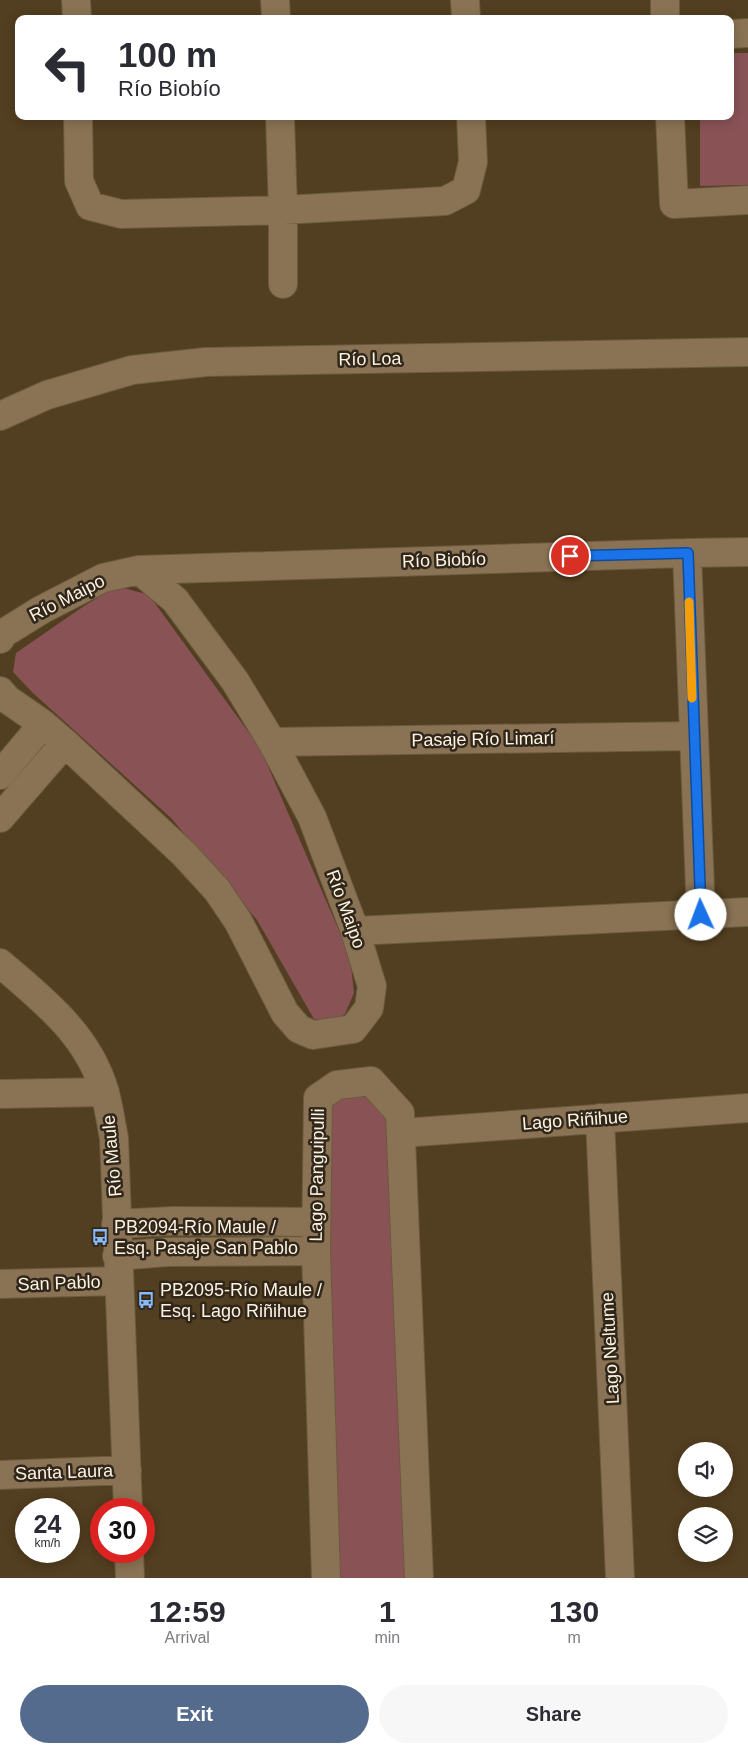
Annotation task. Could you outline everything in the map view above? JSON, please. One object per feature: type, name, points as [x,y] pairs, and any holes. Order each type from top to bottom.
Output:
[{"type":"street","points":[[76,0],[77,15]]},
{"type":"street","points":[[275,0],[276,15]]},
{"type":"street","points":[[465,0],[466,15]]},
{"type":"street","points":[[665,0],[666,15]]},
{"type":"street","points":[[734,34],[748,33]]},
{"type":"street","points":[[78,120],[79,181],[90,206],[121,214],[283,210],[445,201],[466,190],[473,162],[471,120]]},
{"type":"street","points":[[280,120],[283,284]]},
{"type":"street","points":[[670,120],[674,204],[748,200]]},
{"type":"street","name":"Río Loa","points":[[0,416],[47,395],[132,370],[206,362],[748,352]]},
{"type":"street","name":"Río Biobío","points":[[140,570],[748,552]]},
{"type":"street","points":[[688,553],[701,915]]},
{"type":"street","name":"Río Maipo","points":[[0,640],[4,633],[41,610],[103,578],[140,570],[175,600],[235,681],[272,742],[312,817],[355,931],[372,986],[369,1008],[354,1029],[313,1035],[299,1029],[285,1013],[238,921],[217,890],[184,854],[65,743],[43,724],[7,699],[0,691]]},
{"type":"street","points":[[0,775],[43,724]]},
{"type":"street","name":"Pasaje Río Limarí","points":[[272,742],[694,736]]},
{"type":"street","points":[[0,818],[65,743]]},
{"type":"street","points":[[355,931],[748,912]]},
{"type":"street","name":"Río Maule","points":[[0,963],[59,1014],[87,1051],[104,1092],[114,1138],[128,1498]]},
{"type":"street","name":"Lago Panguipulli","points":[[326,1578],[316,1251],[318,1098],[337,1085],[371,1081],[400,1113],[402,1133],[419,1578]]},
{"type":"street","points":[[0,1094],[104,1092]]},
{"type":"street","name":"Lago Riñihue","points":[[402,1133],[748,1108]]},
{"type":"street","name":"Lago Neltume","points":[[600,1118],[620,1578]]},
{"type":"street","points":[[116,1224],[172,1221],[316,1222]]},
{"type":"street","points":[[118,1269],[168,1252],[316,1251]]},
{"type":"street","name":"San Pablo","points":[[0,1284],[118,1269]]},
{"type":"street","name":"Santa Laura","points":[[0,1475],[127,1470]]},
{"type":"street","points":[[129,1563],[130,1578]]},
{"type":"shaded area","points":[[734,53],[748,53],[748,185],[700,186],[700,120],[734,120]]},
{"type":"shaded area","points":[[117,586],[149,595],[260,748],[350,956],[354,993],[345,1014],[334,1021],[314,1019],[257,920],[171,818],[33,693],[13,672],[16,653],[84,606]]},
{"type":"shaded area","points":[[369,1087],[396,1114],[415,1578],[331,1578],[324,1100]]},
{"type":"slow traffic","points":[[689,602],[692,698]]},
{"type":"place","name":"PB2094-Río Maule / Esq. Pasaje San Pablo","points":[[100,1237]]},
{"type":"place","name":"PB2095-Río Maule / Esq. Lago Riñihue","points":[[146,1300]]},
{"type":"route","points":[[570,556],[688,553],[701,915]]}]
